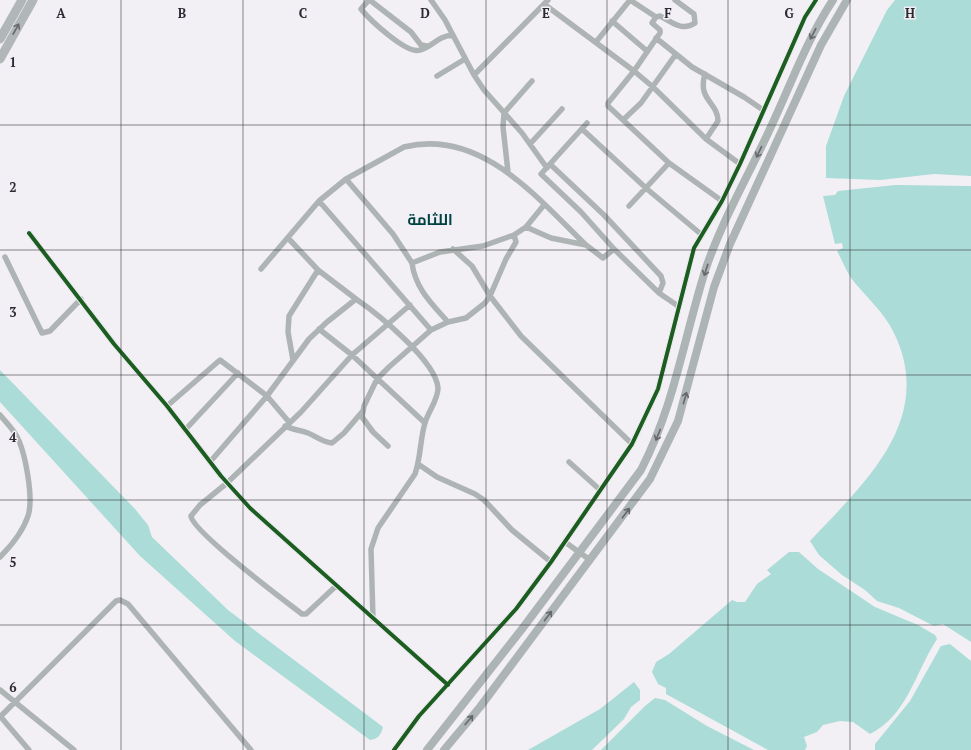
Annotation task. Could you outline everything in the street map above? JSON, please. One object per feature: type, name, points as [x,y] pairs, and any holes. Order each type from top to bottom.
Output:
[{"type":"main road","points":[[0,39],[22,0]]},
{"type":"main road","points":[[0,59],[33,0]]},
{"type":"main road","points":[[429,748],[631,486],[652,448],[674,388],[707,266],[720,233],[770,129],[806,48],[833,0]]},
{"type":"main road","points":[[444,750],[480,707],[643,490],[665,450],[684,400],[722,263],[796,98],[828,31],[848,0]]},
{"type":"main road","points":[[786,93],[796,98]]},
{"type":"main road","points":[[770,129],[781,134]]},
{"type":"street","points":[[432,0],[454,35],[465,59],[484,90],[549,166],[604,215],[661,276],[663,283],[659,293]]},
{"type":"street","points":[[596,42],[630,0],[656,17],[660,16],[678,27],[691,26],[695,23],[694,14],[675,0]]},
{"type":"street","points":[[394,750],[419,716],[516,609],[551,562],[599,489],[632,444],[658,388],[690,258],[722,201],[805,17],[816,0]]},
{"type":"street","points":[[427,46],[421,45],[411,32],[371,1],[362,6],[361,9],[366,15],[384,32],[411,49],[421,50],[441,37],[454,35]]},
{"type":"street","points":[[474,75],[546,2],[634,71],[653,87],[706,139],[740,164]]},
{"type":"street","points":[[656,17],[652,22],[652,25],[661,32],[634,71],[608,104],[669,163],[722,201]]},
{"type":"street","points":[[612,21],[647,52]]},
{"type":"street","points":[[656,38],[692,67],[763,110]]},
{"type":"street","points":[[623,120],[641,103],[676,54]]},
{"type":"street","points":[[438,76],[465,59]]},
{"type":"street","points":[[705,74],[703,83],[704,91],[716,112],[718,121],[706,139]]},
{"type":"street","points":[[508,172],[503,127],[504,113],[532,81]]},
{"type":"street","points":[[530,144],[562,109]]},
{"type":"street","points":[[587,123],[542,172],[542,175],[581,212],[614,250],[659,293],[678,306]]},
{"type":"street","points":[[582,130],[647,189],[702,235]]},
{"type":"street","points":[[261,268],[319,202],[346,179],[404,147],[414,144],[458,146],[472,152],[508,172],[586,245],[603,258],[614,250]]},
{"type":"street","points":[[629,206],[647,189],[669,163]]},
{"type":"street","points":[[346,179],[393,234],[412,263],[415,277],[422,292],[448,322]]},
{"type":"street","points":[[319,202],[431,330]]},
{"type":"street","points":[[412,263],[428,255],[452,249],[483,246],[514,235],[526,227],[544,205]]},
{"type":"street","points":[[526,227],[551,238],[586,245]]},
{"type":"street","points":[[29,233],[114,344],[166,406],[227,483],[250,508],[448,685]]},
{"type":"street","points":[[166,406],[220,360],[267,396],[287,424],[295,430],[306,432],[318,439],[332,443],[344,433],[362,412],[377,379],[431,330],[448,322],[466,318],[476,311],[490,296],[503,265],[516,242],[514,235]]},
{"type":"street","points":[[288,238],[318,270],[389,323],[430,369],[438,388],[425,423],[418,464],[411,481],[378,528],[373,538],[371,549],[373,619]]},
{"type":"street","points":[[452,249],[472,266],[490,296],[521,336],[632,444]]},
{"type":"street","points":[[5,257],[42,333],[50,331],[81,299]]},
{"type":"street","points":[[293,360],[288,332],[290,316],[318,270]]},
{"type":"street","points":[[210,462],[267,396],[293,360],[319,329],[356,299]]},
{"type":"street","points":[[336,586],[306,614],[302,614],[216,544],[193,522],[191,516],[200,505],[227,483],[301,412],[352,355],[410,306]]},
{"type":"street","points":[[319,329],[352,355],[425,423]]},
{"type":"street","points":[[185,430],[238,373]]},
{"type":"street","points":[[362,412],[364,422],[388,446]]},
{"type":"street","points":[[0,415],[16,434],[27,470],[30,497],[28,516],[14,541],[0,557]]},
{"type":"street","points":[[569,462],[599,489]]},
{"type":"street","points":[[418,464],[437,477],[475,494],[484,500],[512,530],[551,562]]},
{"type":"street","points":[[565,542],[590,560]]},
{"type":"street","points":[[25,749],[1,720],[116,601],[120,600],[128,604],[251,750]]},
{"type":"street","points":[[0,690],[74,750]]},
{"type":"shaded area","points":[[895,0],[971,0],[971,176],[934,174],[880,180],[826,178],[826,146],[844,96],[887,10]]},
{"type":"shaded area","points":[[895,185],[971,186],[971,642],[943,624],[934,626],[899,608],[877,601],[865,590],[842,575],[819,555],[810,541],[852,496],[871,473],[888,448],[900,422],[906,394],[905,365],[894,333],[885,318],[847,272],[837,251],[843,248],[842,243],[835,244],[823,196],[835,195],[838,191]]},
{"type":"shaded area","points":[[0,370],[135,509],[148,525],[152,537],[228,610],[383,727],[379,736],[370,740],[235,641],[140,556],[0,402]]},
{"type":"shaded area","points":[[789,552],[799,552],[818,569],[875,607],[918,625],[935,635],[937,639],[910,692],[902,704],[883,726],[870,734],[853,722],[840,721],[823,725],[817,732],[804,737],[807,746],[805,750],[768,750],[666,694],[666,688],[658,684],[652,672],[656,662],[669,654],[732,600],[737,602],[745,602],[757,584],[771,574],[767,570]]},
{"type":"shaded area","points":[[950,644],[971,661],[971,750],[875,750],[875,744],[910,701],[941,646]]},
{"type":"shaded area","points":[[634,682],[640,690],[640,700],[631,707],[624,719],[592,750],[528,750],[600,709]]},
{"type":"shaded area","points":[[655,698],[665,700],[707,726],[754,750],[601,750]]},
{"type":"cycle path","points":[[394,750],[419,716],[516,609],[551,562],[632,444],[658,389],[694,248],[722,201],[805,17],[816,0]]},
{"type":"cycle path","points":[[29,233],[114,344],[167,406],[221,476],[250,508],[448,685]]},
{"type":"district","name":"اللثامة","points":[[430,219]]}]
